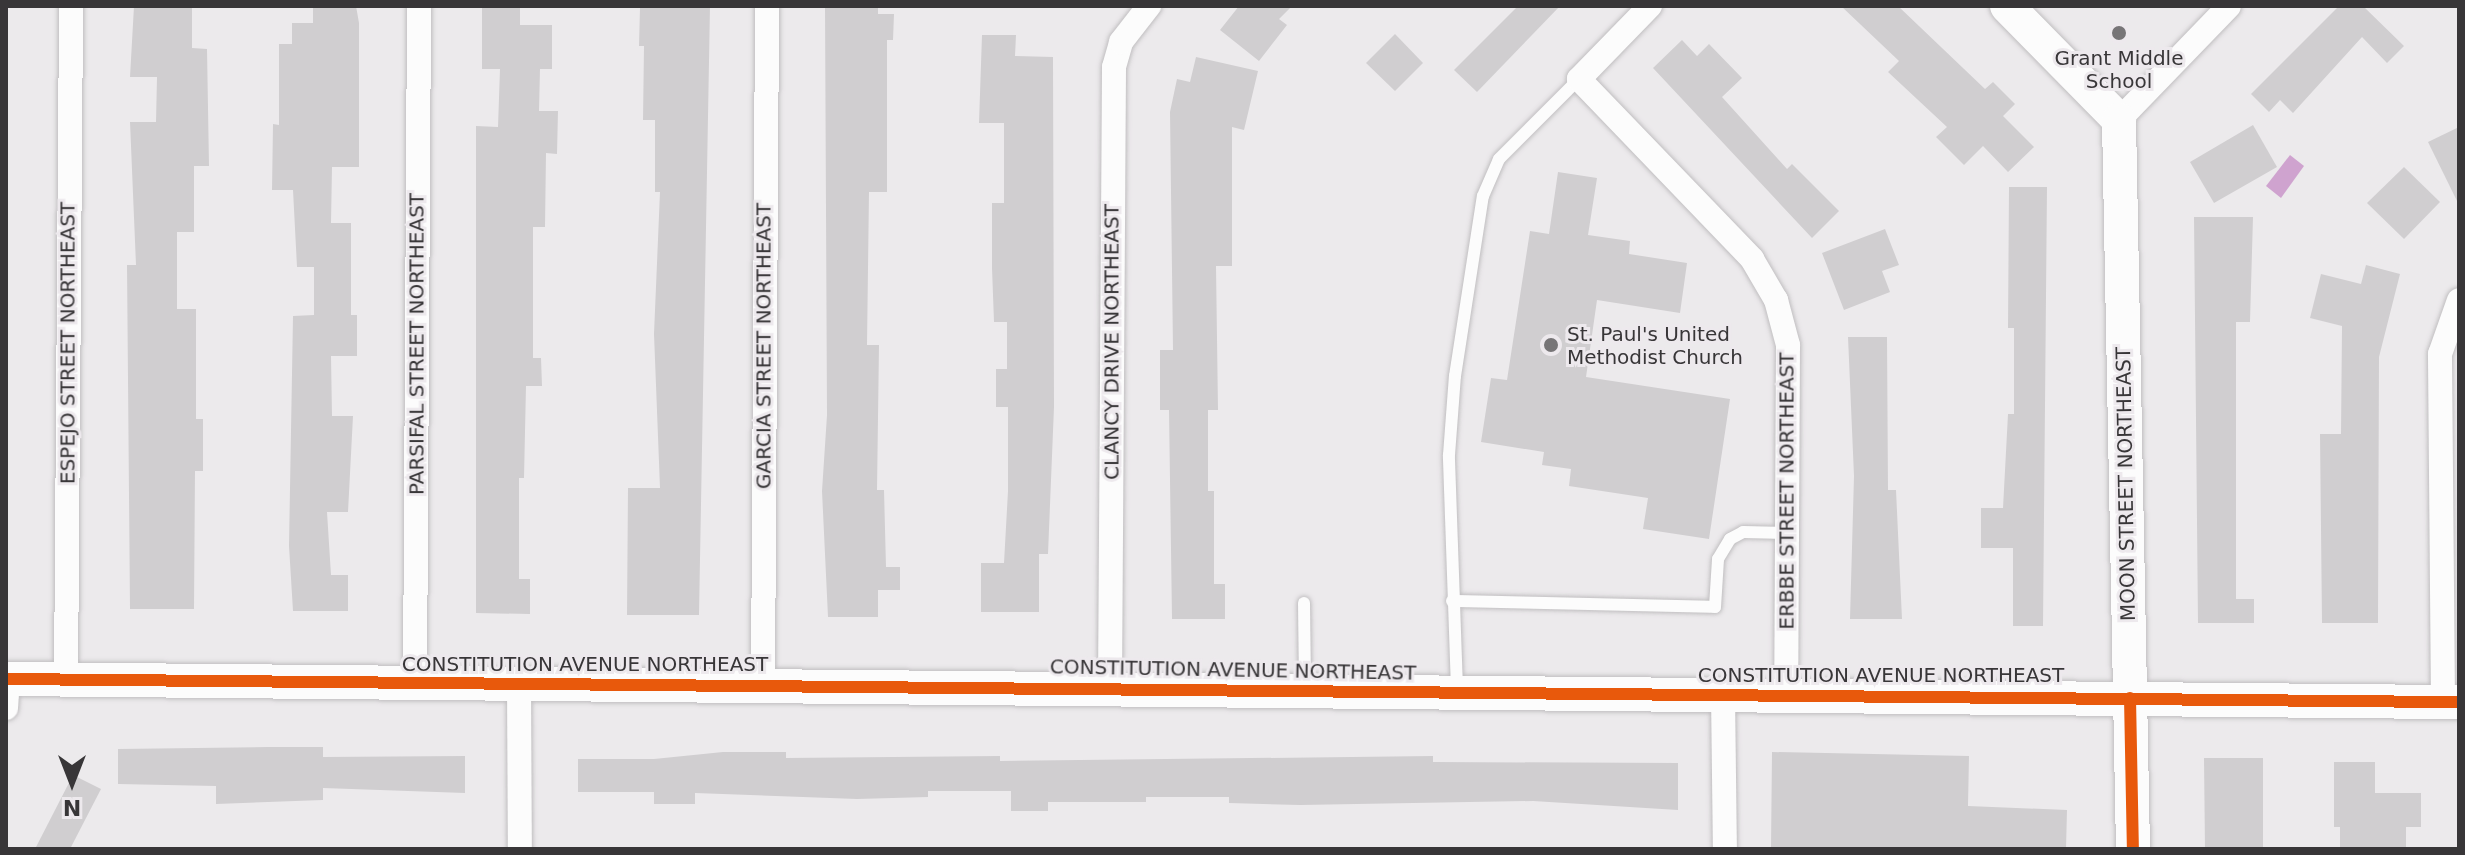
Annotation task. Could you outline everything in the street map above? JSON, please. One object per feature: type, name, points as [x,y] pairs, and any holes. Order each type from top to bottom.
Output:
[{"type":"street","name":"ESPEJO STREET NORTHEAST","points":[[66,680],[71,6]]},
{"type":"street","name":"PARSIFAL STREET NORTHEAST","points":[[415,682],[419,6]]},
{"type":"street","name":"GARCIA STREET NORTHEAST","points":[[763,685],[767,6]]},
{"type":"street","name":"CLANCY DRIVE NORTHEAST","points":[[1110,688],[1114,67],[1121,42],[1149,6]]},
{"type":"street","points":[[1579,79],[1650,6]]},
{"type":"street","points":[[2007,6],[2119,120],[2229,6]]},
{"type":"street","name":"ERBBE STREET NORTHEAST","points":[[1579,79],[1752,259],[1776,300],[1788,345],[1786,694]]},
{"type":"street","name":"MOON STREET NORTHEAST","points":[[2119,120],[2133,849]]},
{"type":"street","points":[[2451,702],[2440,354],[2459,300]]},
{"type":"street","name":"CONSTITUTION AVENUE NORTHEAST","points":[[7,689],[66,680],[2451,702]]},
{"type":"street","points":[[519,683],[520,849]]},
{"type":"street","points":[[1723,694],[1725,849]]},
{"type":"lane","points":[[1457,692],[1448,497],[1455,376],[1483,196],[1499,159],[1579,79]]},
{"type":"lane","points":[[1452,601],[1715,607],[1718,559],[1730,539],[1743,532],[1787,533]]},
{"type":"lane","points":[[1304,603],[1305,691]]},
{"type":"shaded area","points":[[2290,155],[2304,166],[2281,198],[2266,186]]},
{"type":"building","points":[[134,6],[192,6],[192,48],[207,49],[209,166],[194,166],[194,232],[177,232],[177,309],[196,309],[196,419],[203,419],[203,471],[195,471],[194,609],[130,609],[127,265],[136,265],[130,122],[156,122],[157,77],[130,77]]},
{"type":"building","points":[[313,6],[356,6],[359,23],[359,167],[332,167],[331,223],[351,223],[351,315],[357,315],[357,356],[331,356],[332,416],[353,416],[348,512],[327,512],[331,575],[348,575],[348,611],[293,611],[289,546],[293,316],[314,315],[314,267],[297,267],[293,190],[272,190],[273,124],[279,125],[279,44],[292,44],[292,23],[313,23]]},
{"type":"building","points":[[482,6],[520,6],[520,25],[552,25],[552,69],[540,69],[539,111],[558,111],[557,154],[546,153],[545,227],[533,227],[533,358],[541,358],[542,386],[526,386],[524,478],[519,478],[519,579],[530,579],[530,614],[476,613],[476,126],[498,127],[500,69],[482,69]]},
{"type":"building","points":[[710,6],[699,615],[627,615],[628,488],[660,488],[654,334],[660,192],[655,192],[655,120],[643,120],[644,46],[639,46],[640,8]]},
{"type":"building","points":[[825,6],[878,6],[878,14],[894,14],[893,40],[887,40],[887,192],[869,192],[867,345],[879,345],[877,490],[884,490],[886,567],[900,567],[900,590],[878,590],[878,617],[828,617],[822,491],[827,415]]},
{"type":"building","points":[[1239,6],[1292,6],[1279,19],[1287,25],[1259,61],[1220,30]]},
{"type":"building","points":[[1518,6],[1560,6],[1477,92],[1454,70]]},
{"type":"building","points":[[1841,6],[1898,6],[1985,89],[1993,82],[2015,104],[2003,116],[2034,147],[2008,172],[1983,146],[1964,165],[1936,137],[1947,127],[1888,72],[1899,61]]},
{"type":"building","points":[[2339,6],[2363,6],[2404,46],[2387,63],[2362,37],[2293,113],[2280,100],[2269,112],[2251,94]]},
{"type":"building","points":[[1395,34],[1423,63],[1395,91],[1366,63]]},
{"type":"building","points":[[982,35],[1016,35],[1015,56],[1053,57],[1054,407],[1048,554],[1039,554],[1039,612],[981,612],[981,563],[1004,563],[1008,491],[1008,407],[996,407],[996,369],[1007,369],[1007,322],[994,322],[992,268],[992,203],[1004,203],[1004,123],[979,123]]},
{"type":"building","points":[[1682,40],[1697,56],[1709,44],[1742,78],[1722,97],[1787,169],[1792,164],[1839,211],[1812,238],[1653,68]]},
{"type":"building","points":[[1196,57],[1258,71],[1244,130],[1232,127],[1232,266],[1216,266],[1218,410],[1208,410],[1208,491],[1214,491],[1214,584],[1225,584],[1225,619],[1172,619],[1169,410],[1160,410],[1160,350],[1173,350],[1170,112],[1177,79],[1190,82]]},
{"type":"building","points":[[2253,125],[2277,167],[2214,203],[2190,162]]},
{"type":"building","points":[[2459,127],[2459,205],[2428,142]]},
{"type":"building","points":[[2404,167],[2440,202],[2404,239],[2367,203]]},
{"type":"building","name":"St. Paul's United Methodist Church","points":[[1558,172],[1597,178],[1588,235],[1630,241],[1629,254],[1687,263],[1680,313],[1597,300],[1586,377],[1730,399],[1709,539],[1643,529],[1648,498],[1569,486],[1571,469],[1542,465],[1544,452],[1481,442],[1491,378],[1507,380],[1530,231],[1549,234]]},
{"type":"building","points":[[2009,187],[2047,187],[2043,626],[2013,626],[2013,548],[1981,548],[1981,508],[2003,508],[2008,414],[2014,414],[2014,328],[2008,328]]},
{"type":"building","points":[[2194,217],[2253,217],[2250,322],[2236,322],[2236,599],[2254,599],[2254,623],[2198,623]]},
{"type":"building","points":[[1885,229],[1899,265],[1882,271],[1890,292],[1844,310],[1822,253]]},
{"type":"building","points":[[2366,265],[2400,274],[2379,357],[2378,623],[2322,623],[2320,434],[2341,434],[2342,326],[2310,318],[2321,274],[2361,284]]},
{"type":"building","points":[[1848,337],[1887,337],[1888,490],[1896,490],[1902,619],[1850,619],[1854,476]]},
{"type":"building","points":[[323,747],[323,757],[465,756],[465,793],[323,788],[323,800],[216,804],[216,786],[118,784],[118,749]]},
{"type":"building","points":[[723,752],[786,752],[786,758],[1000,756],[1000,761],[1433,756],[1433,762],[1678,763],[1678,810],[1533,801],[1300,805],[1229,803],[1229,797],[1146,797],[1146,802],[1048,802],[1048,811],[1011,811],[1011,791],[928,791],[928,797],[857,799],[695,793],[695,804],[654,804],[654,792],[578,792],[578,759],[654,759]]},
{"type":"building","points":[[1772,752],[1969,756],[1968,806],[2067,810],[2066,849],[1771,849]]},
{"type":"building","points":[[2204,758],[2263,758],[2263,849],[2205,849]]},
{"type":"building","points":[[2334,762],[2375,762],[2375,793],[2421,793],[2421,827],[2406,827],[2406,849],[2340,849],[2340,827],[2334,827]]},
{"type":"building","points":[[73,775],[101,789],[70,849],[35,849]]},
{"type":"cycle path","points":[[6,679],[2459,702]]},
{"type":"cycle path","points":[[2130,698],[2133,849]]},
{"type":"place","name":"Grant Middle School","points":[[2119,33]]},
{"type":"place","name":"St. Paul's United Methodist Church","points":[[1551,345]]}]
